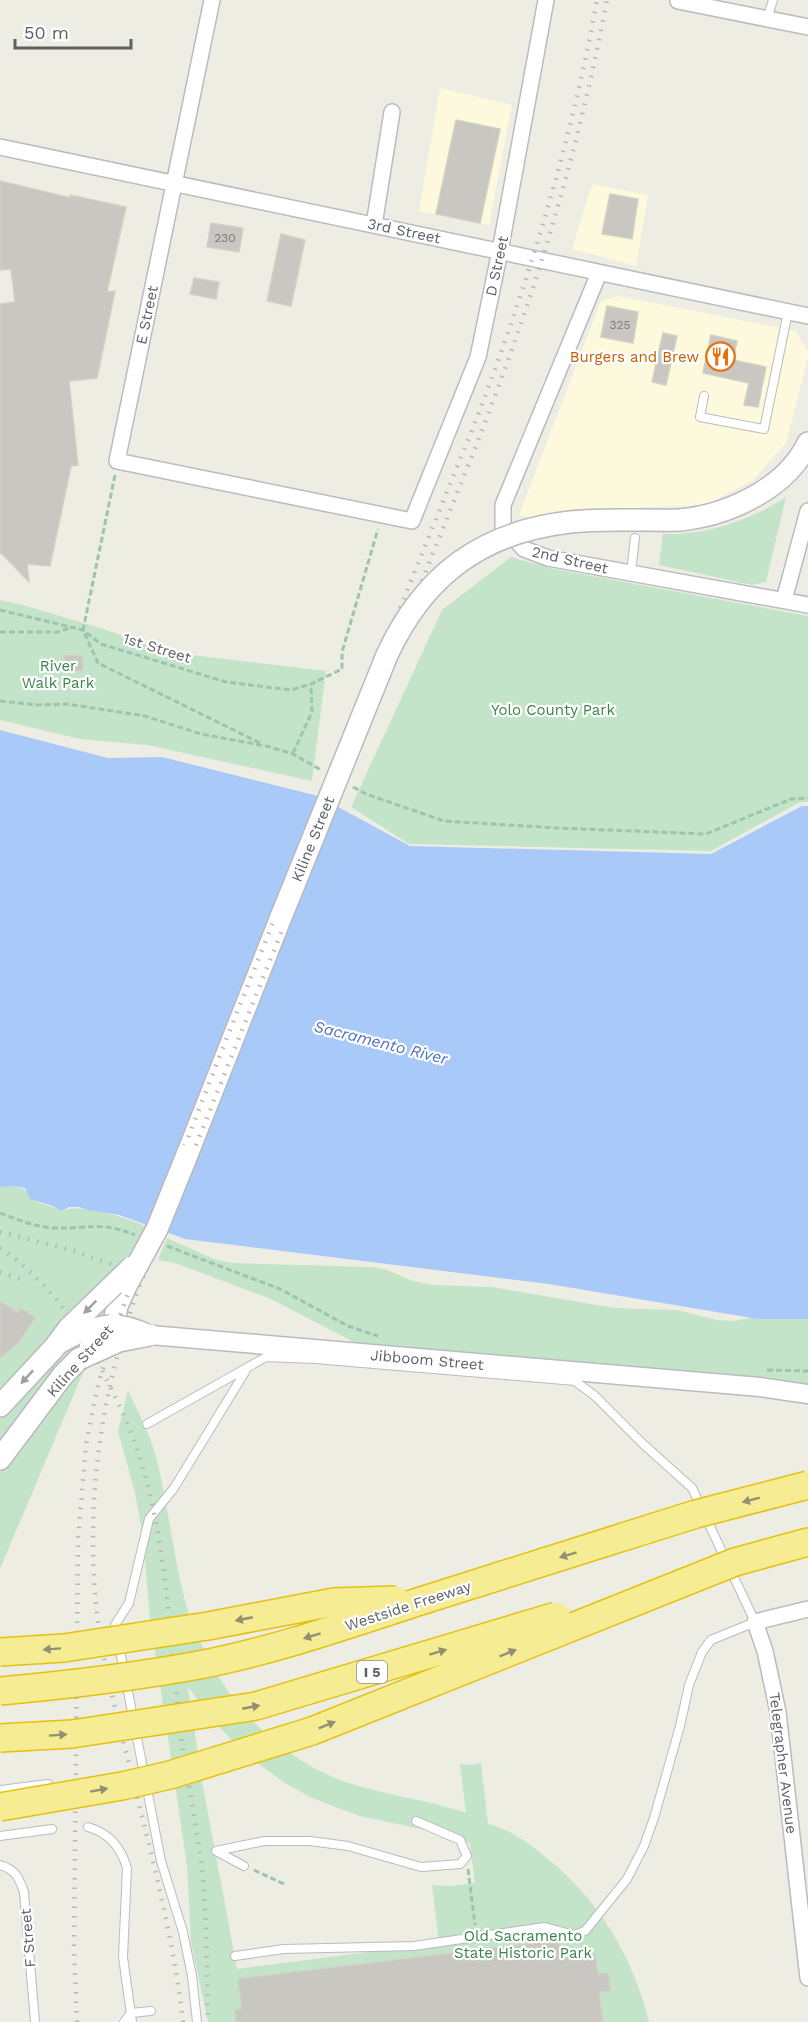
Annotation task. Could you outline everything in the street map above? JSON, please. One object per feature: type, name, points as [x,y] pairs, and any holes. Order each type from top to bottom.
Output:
[{"type":"highway","name":"Westside Freeway","points":[[0,1691],[65,1685],[200,1664],[308,1638],[696,1514],[808,1485]]},
{"type":"highway","name":"I 5","points":[[0,1738],[72,1734],[256,1707],[808,1542]]},
{"type":"highway","points":[[0,1807],[122,1786],[248,1752],[312,1731],[735,1562]]},
{"type":"highway","points":[[0,1652],[75,1646],[208,1626],[334,1602],[427,1599]]},
{"type":"main road","name":"Kiline Street","points":[[0,1459],[63,1375],[114,1324],[122,1292],[147,1251],[168,1203],[387,655],[415,605],[451,567],[493,541],[516,532],[572,522],[680,520],[713,514],[743,502],[780,477],[798,460],[808,443]]},
{"type":"main road","points":[[0,1406],[54,1348],[69,1328],[147,1251]]},
{"type":"main road","points":[[79,1359],[118,1341],[150,1335]]},
{"type":"street","name":"E Street","points":[[117,461],[212,0]]},
{"type":"street","name":"D Street","points":[[382,516],[412,521],[477,357],[500,251],[546,0]]},
{"type":"street","points":[[678,1],[808,27]]},
{"type":"street","points":[[374,225],[392,112]]},
{"type":"street","name":"3rd Street","points":[[0,147],[808,316]]},
{"type":"street","name":"2nd Street","points":[[599,273],[503,505],[503,526],[524,549],[548,558],[808,605]]},
{"type":"street","points":[[117,461],[382,516]]},
{"type":"street","points":[[784,600],[808,511]]},
{"type":"street","name":"Jibboom Street","points":[[54,1348],[81,1332],[114,1324],[132,1326],[150,1335],[760,1387],[808,1394]]},
{"type":"street","points":[[755,1622],[808,1609]]},
{"type":"street","name":"Telegrapher Avenue","points":[[755,1622],[765,1651],[778,1712],[808,1978]]},
{"type":"lane","points":[[767,19],[773,0]]},
{"type":"lane","points":[[704,396],[700,417],[764,429],[788,312]]},
{"type":"lane","points":[[631,573],[635,538]]},
{"type":"lane","points":[[147,1424],[266,1357],[315,1359],[575,1381],[595,1396],[692,1488],[755,1622],[711,1641],[702,1652],[689,1685],[677,1737],[644,1846],[627,1879],[585,1931],[574,1935],[545,1927],[414,1946],[284,1949],[235,1956]]},
{"type":"lane","points":[[197,2022],[190,1965],[171,1887],[161,1861],[115,1625],[129,1603],[145,1528],[149,1519],[174,1488],[246,1370]]},
{"type":"lane","points":[[0,1790],[48,1784]]},
{"type":"lane","points":[[244,1866],[216,1851],[264,1841],[310,1841],[348,1845],[421,1867],[460,1864],[467,1856],[460,1840],[416,1821]]},
{"type":"lane","points":[[88,1827],[106,1834],[113,1841],[124,1857],[127,1868],[123,1957],[132,2022]]},
{"type":"lane","points":[[0,1836],[52,1829]]},
{"type":"lane","name":"F Street","points":[[0,1865],[12,1869],[20,1880],[24,1892],[35,2022]]},
{"type":"lane","points":[[124,2022],[131,2013],[151,2011]]},
{"type":"path","points":[[117,461],[83,630],[99,663],[267,746]]},
{"type":"path","name":"1st Street","points":[[0,610],[83,630],[101,644],[226,682],[291,690],[311,684],[342,669],[342,652],[382,516]]},
{"type":"path","points":[[0,632],[58,632],[72,627]]},
{"type":"path","points":[[0,701],[38,705],[67,704],[145,716],[201,734],[267,746],[293,754],[312,712],[311,684]]},
{"type":"path","points":[[366,794],[444,821],[706,834],[791,799],[808,798]]},
{"type":"path","points":[[0,1213],[43,1227],[112,1227]]},
{"type":"path","points":[[211,1263],[280,1289],[348,1326],[381,1337]]},
{"type":"path","points":[[467,1856],[476,1937]]},
{"type":"path","points":[[244,1866],[286,1886]]},
{"type":"shaded area","points":[[440,88],[512,105],[489,225],[419,211]]},
{"type":"shaded area","points":[[592,184],[648,195],[636,266],[572,249]]},
{"type":"shaded area","points":[[618,296],[796,331],[808,352],[808,357],[786,443],[753,480],[706,505],[591,510],[535,519],[519,515],[601,301]]},
{"type":"green space","points":[[786,497],[766,582],[752,585],[659,565],[663,534],[696,532],[727,525],[772,506]]},
{"type":"green space","name":"Yolo County Park","points":[[511,557],[554,569],[808,616],[808,802],[800,802],[711,851],[409,844],[351,807],[442,610]]},
{"type":"green space","name":"River Walk Park","points":[[0,600],[107,630],[166,652],[326,671],[312,781],[147,745],[80,739],[0,720]]},
{"type":"green space","points":[[14,1186],[25,1191],[38,1202],[61,1211],[79,1208],[91,1210],[115,1215],[145,1226],[0,1569],[0,1187]]},
{"type":"green space","points":[[167,1238],[214,1259],[231,1263],[372,1267],[432,1285],[492,1287],[614,1308],[677,1310],[717,1320],[734,1321],[754,1317],[808,1313],[808,1386],[378,1351],[352,1341],[271,1299],[175,1263],[158,1260]]},
{"type":"green space","name":"Old Sacramento State Historic Park","points":[[128,1390],[156,1457],[180,1581],[192,1625],[225,1687],[251,1719],[266,1734],[299,1759],[336,1778],[372,1790],[429,1802],[466,1813],[460,1764],[481,1763],[488,1824],[510,1833],[537,1850],[580,1890],[596,1909],[623,1951],[649,2022],[208,2022],[191,1942],[187,1865],[150,1618],[143,1537],[135,1493],[118,1431]],"holes":[[[188,1687],[213,1720],[246,1755],[285,1783],[312,1798],[360,1816],[425,1830],[470,1843],[475,1883],[450,1886],[432,1885],[439,1943],[237,1969],[202,1781]]]},
{"type":"water","name":"Sacramento River","points":[[0,730],[108,758],[162,757],[318,796],[410,846],[711,854],[802,806],[808,806],[808,1319],[758,1319],[549,1284],[185,1239],[119,1215],[79,1207],[69,1207],[61,1211],[30,1199],[25,1188],[0,1187]]},
{"type":"building","points":[[456,120],[500,129],[480,223],[436,214]]},
{"type":"building","points":[[0,181],[71,198],[70,195],[126,207],[107,292],[115,291],[97,378],[69,381],[78,465],[71,466],[50,566],[27,564],[29,582],[0,552],[0,304],[15,302],[11,269],[0,270]]},
{"type":"building","points":[[610,194],[638,199],[632,239],[602,234]]},
{"type":"building","points":[[211,223],[243,228],[239,252],[207,247]]},
{"type":"building","points":[[281,234],[305,240],[291,306],[267,301]]},
{"type":"building","points":[[194,278],[219,282],[216,299],[190,294]]},
{"type":"building","points":[[607,306],[638,312],[633,343],[601,337]]},
{"type":"building","points":[[663,333],[677,336],[666,385],[652,382]]},
{"type":"building","points":[[711,335],[737,341],[733,360],[766,367],[758,407],[744,405],[749,383],[703,373]]},
{"type":"building","points":[[82,655],[83,670],[65,671],[64,656]]},
{"type":"building","points":[[0,1301],[18,1313],[21,1308],[35,1318],[18,1343],[0,1358]]},
{"type":"building","points":[[559,1940],[561,1959],[595,1955],[598,1974],[608,1973],[610,1991],[599,1992],[603,2022],[236,2022],[235,2010],[242,2009],[238,1979]]},
{"type":"railway","points":[[77,2022],[74,1948],[78,1539],[86,1445],[97,1389],[111,1340],[144,1250],[497,364],[547,210],[575,106],[597,0]]},
{"type":"railway","points":[[183,2022],[167,1923],[109,1682],[98,1624],[93,1564],[93,1525],[99,1447],[105,1409],[136,1295],[474,451],[515,339],[567,173],[607,0]]},
{"type":"railway","points":[[0,1232],[72,1250],[116,1266]]},
{"type":"railway","points":[[0,1248],[16,1259],[57,1300],[90,1347],[126,1420],[148,1488],[162,1556],[180,1729],[202,1868],[208,2022]]},
{"type":"railway","points":[[0,1272],[20,1279]]},
{"type":"place","name":"Burgers and Brew","points":[[720,357]]}]
